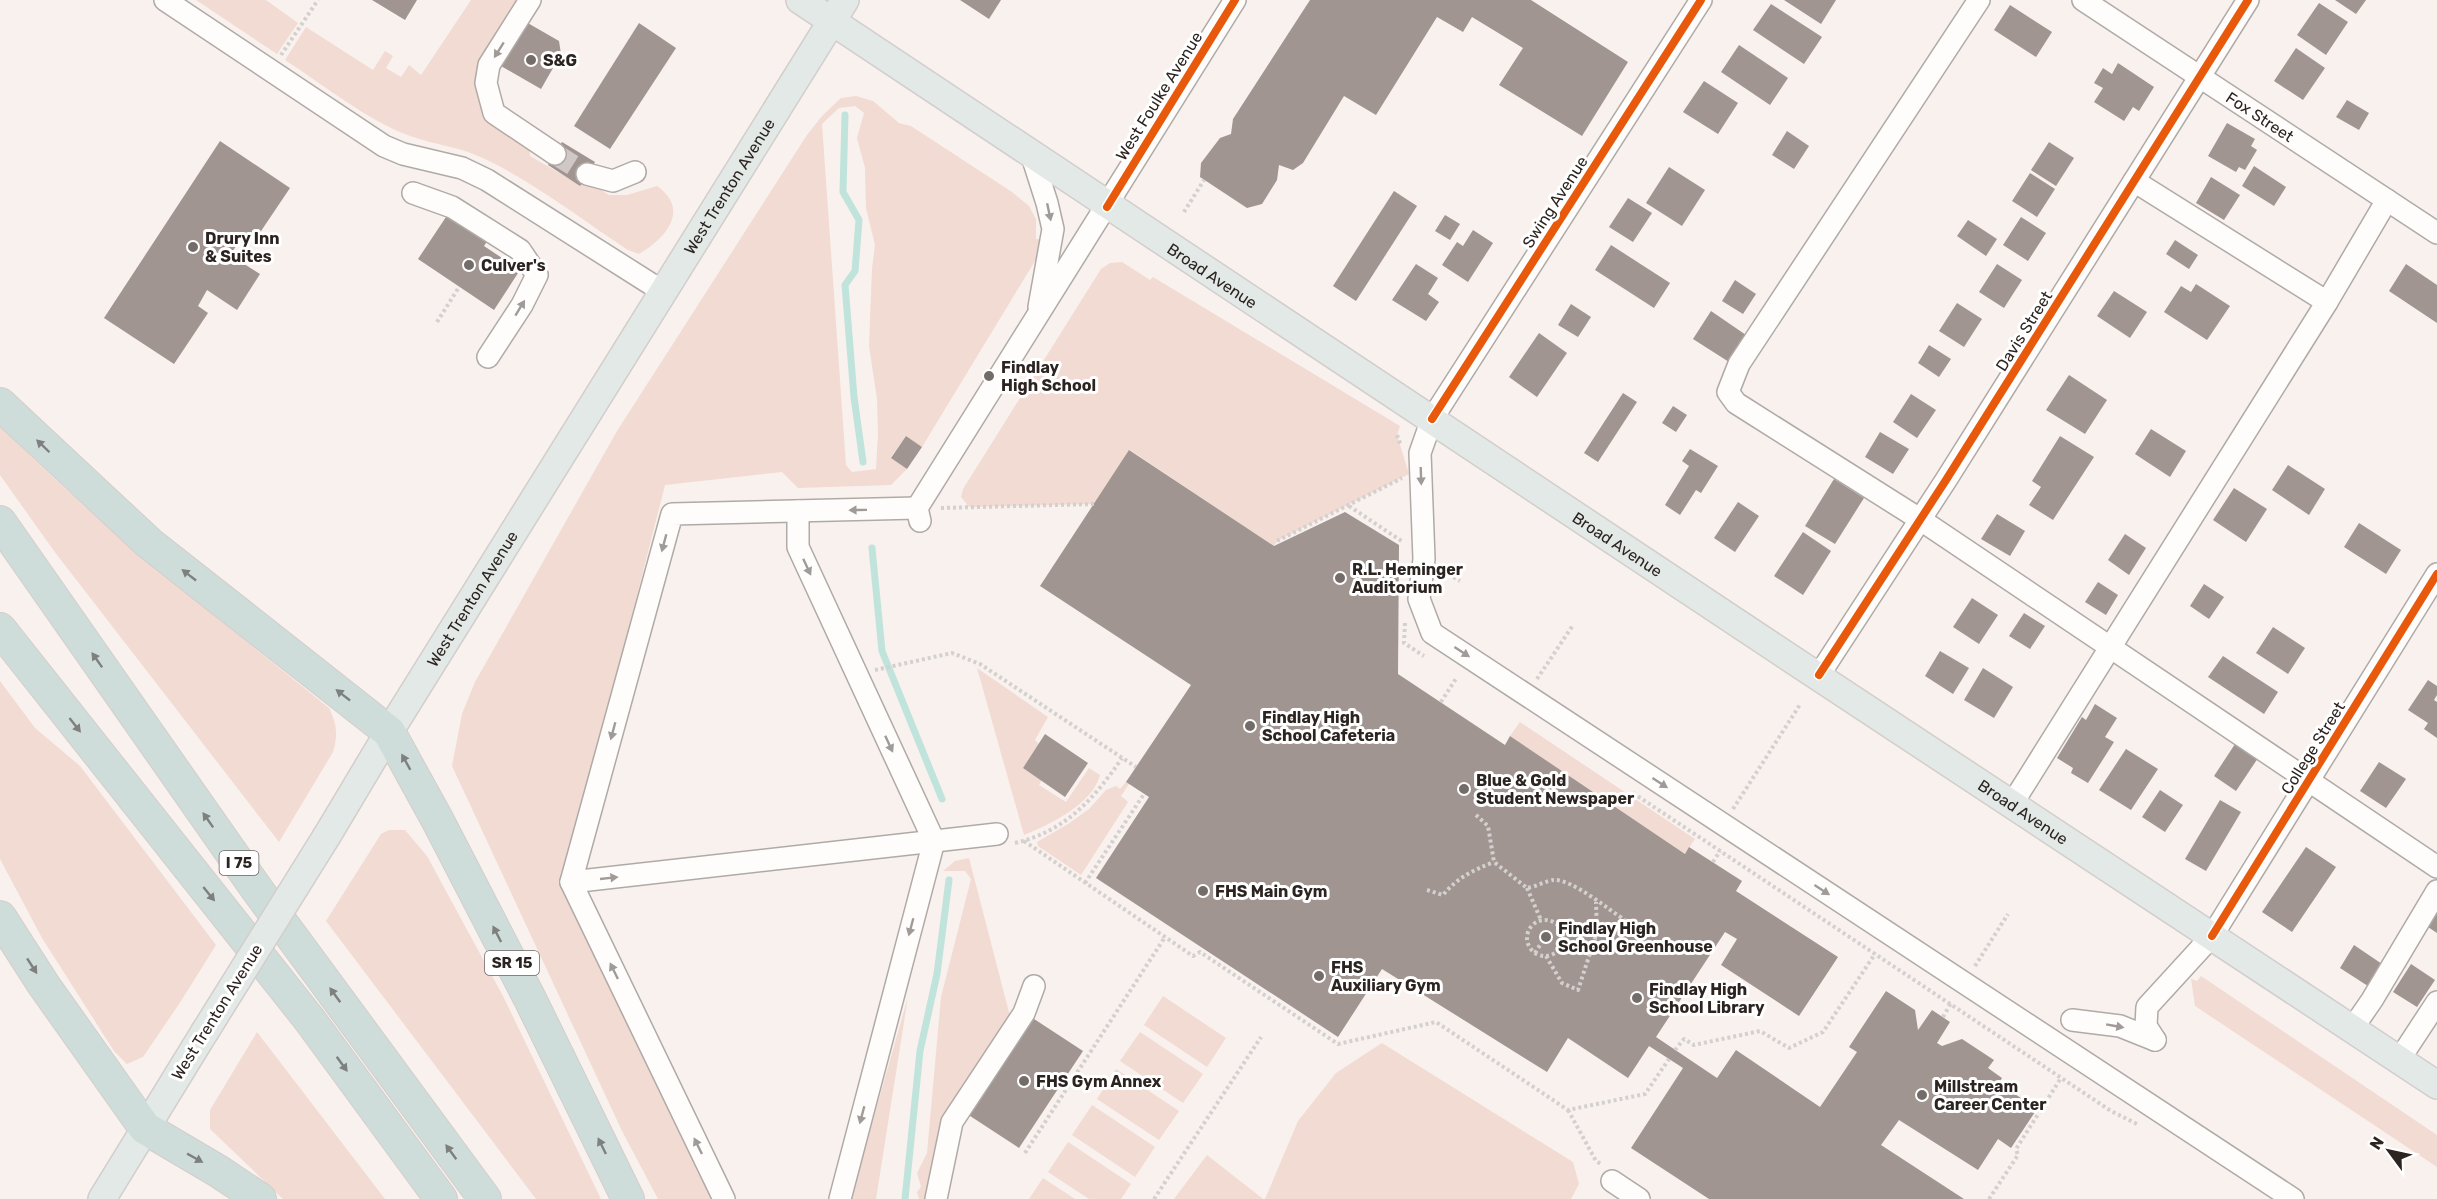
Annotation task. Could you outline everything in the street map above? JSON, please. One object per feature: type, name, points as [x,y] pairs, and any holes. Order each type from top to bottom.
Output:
[{"type":"highway","points":[[0,404],[149,543],[389,732]]},
{"type":"highway","name":"I 75","points":[[0,522],[256,888],[485,1199]]},
{"type":"highway","name":"I 75","points":[[0,629],[309,1019],[441,1199]]},
{"type":"highway","name":"SR 15","points":[[389,732],[530,999],[628,1199]]},
{"type":"highway","points":[[0,917],[43,984],[145,1128],[260,1199]]},
{"type":"main road","name":"Broad Avenue","points":[[800,0],[838,11],[1032,156],[1107,207],[1432,419],[2437,1085]]},
{"type":"main road","name":"West Trenton Avenue","points":[[102,1199],[662,291],[838,11]]},
{"type":"street","points":[[165,0],[366,135],[403,153],[462,168],[487,180],[662,291]]},
{"type":"street","points":[[530,0],[489,65],[486,83],[494,113],[555,154]]},
{"type":"street","name":"West Foulke Avenue","points":[[918,515],[1037,317],[1235,0]]},
{"type":"street","name":"Swing Avenue","points":[[1701,0],[1432,419],[1420,453],[1424,559],[1419,598],[1432,633],[2293,1199]]},
{"type":"street","points":[[1979,0],[1739,364],[1728,392],[1736,404],[1921,520],[2437,867]]},
{"type":"street","name":"Fox Street","points":[[2083,0],[2437,233]]},
{"type":"street","name":"Davis Street","points":[[1819,675],[1921,520],[2248,0]]},
{"type":"street","points":[[1032,156],[1053,230],[1037,317]]},
{"type":"street","points":[[587,174],[613,182],[635,172]]},
{"type":"street","points":[[2133,181],[2327,302]]},
{"type":"street","points":[[413,193],[452,207],[520,250],[537,275],[522,305],[488,357]]},
{"type":"street","points":[[2012,804],[2327,302],[2387,200]]},
{"type":"street","points":[[724,1199],[571,882],[672,514],[798,511],[918,515]]},
{"type":"street","points":[[798,511],[798,546],[934,841],[840,1199]]},
{"type":"street","name":"College Street","points":[[2072,1020],[2120,1026],[2155,1040],[2146,1026],[2147,1007],[2212,936],[2437,574]]},
{"type":"street","points":[[571,882],[934,841],[1003,840]]},
{"type":"street","points":[[2352,1029],[2372,1000],[2437,891]]},
{"type":"street","points":[[936,1199],[952,1122],[1024,1012],[1034,986]]},
{"type":"street","points":[[2399,1060],[2437,1002]]},
{"type":"street","points":[[1612,1181],[1639,1199]]},
{"type":"path","points":[[284,52],[318,0]]},
{"type":"path","points":[[1184,213],[1204,180]]},
{"type":"path","points":[[437,322],[459,287]]},
{"type":"path","points":[[1277,541],[1409,474]]},
{"type":"path","points":[[918,515],[1094,504]]},
{"type":"path","points":[[1349,506],[1406,544]]},
{"type":"path","points":[[1527,695],[1573,625]]},
{"type":"path","points":[[882,669],[952,653],[980,664],[1137,767]]},
{"type":"path","points":[[1441,702],[1457,677]]},
{"type":"path","points":[[1709,844],[1801,703]]},
{"type":"path","points":[[1003,840],[1034,839],[1054,828],[1090,801],[1122,758]]},
{"type":"path","points":[[1085,883],[1144,794]]},
{"type":"path","points":[[1476,815],[1488,826],[1494,862],[1527,888],[1540,920]]},
{"type":"path","points":[[1024,841],[1193,956],[1200,952],[1338,1044],[1436,1022],[1568,1110],[1596,1161],[1612,1172],[1612,1181]]},
{"type":"path","points":[[1713,862],[1720,851]]},
{"type":"path","points":[[1427,890],[1443,895],[1452,884],[1471,872],[1494,862]]},
{"type":"path","points":[[1527,888],[1553,880],[1569,884],[1625,920]]},
{"type":"path","points":[[1546,956],[1562,983],[1578,990],[1597,932],[1596,901]]},
{"type":"path","points":[[1540,920],[1553,921],[1558,924],[1564,935],[1561,947],[1552,955],[1535,953],[1528,944],[1528,932],[1535,922],[1540,920]]},
{"type":"path","points":[[1675,1050],[1684,1039],[1694,1045],[1760,1031],[1789,1048],[1823,1032],[1889,934]]},
{"type":"path","points":[[1025,1153],[1165,937]]},
{"type":"path","points":[[1535,953],[1540,945]]},
{"type":"path","points":[[1154,1199],[1261,1037]]},
{"type":"path","points":[[1568,1110],[1645,1094],[1669,1059]]},
{"type":"path","points":[[1989,1199],[2018,1155],[2016,1149],[2061,1078]]},
{"type":"shaded area","points":[[196,0],[266,0],[298,23],[277,54]]},
{"type":"shaded area","points":[[471,0],[526,0],[478,86],[481,108],[493,125],[529,146],[530,156],[580,185],[585,180],[609,195],[627,195],[657,186],[667,195],[673,214],[665,232],[649,248],[639,254],[628,250],[540,190],[485,159],[410,136],[379,122],[285,60],[306,27],[373,70],[385,51],[393,56],[386,68],[401,77],[409,65],[421,75]]},
{"type":"shaded area","points":[[856,96],[873,101],[899,123],[911,126],[1012,192],[1029,206],[1036,219],[1036,239],[1043,239],[1038,256],[922,447],[906,436],[891,457],[907,469],[891,485],[798,488],[782,472],[665,485],[563,887],[714,1199],[658,1199],[622,1131],[452,766],[462,714],[475,682],[617,431],[807,135],[822,116],[841,98]],"holes":[[[855,106],[864,113],[857,138],[865,168],[866,208],[875,245],[869,346],[877,399],[878,434],[876,469],[852,472],[846,465],[822,124],[839,108]]]},
{"type":"shaded area","points":[[1122,262],[1150,280],[1153,277],[1400,426],[1397,435],[1409,474],[1277,541],[1274,546],[1130,450],[1094,504],[969,507],[961,497],[963,489],[1101,269],[1110,263]]},
{"type":"shaded area","points":[[0,426],[119,536],[329,708],[336,730],[333,752],[279,842],[54,551],[0,475]]},
{"type":"shaded area","points":[[977,668],[1048,717],[1035,740],[1039,744],[1023,768],[1042,780],[1039,785],[1066,802],[1089,768],[1100,775],[1089,795],[1069,812],[1024,835]]},
{"type":"shaded area","points":[[0,681],[35,728],[80,766],[216,945],[143,1057],[127,1064],[114,1051],[42,938],[0,859]]},
{"type":"shaded area","points":[[1520,722],[1695,839],[1685,854],[1510,736]]},
{"type":"shaded area","points":[[1126,782],[1129,784],[1121,796],[1128,802],[1081,875],[1038,846],[1037,842],[1089,809],[1106,790],[1116,786],[1120,789]]},
{"type":"shaded area","points":[[389,830],[405,830],[427,856],[503,996],[601,1199],[536,1199],[326,921],[381,834]]},
{"type":"shaded area","points":[[969,858],[1011,1020],[927,1199],[919,1199],[917,1192],[921,1187],[917,1173],[927,1153],[941,997],[971,879],[965,871],[943,871],[955,861]]},
{"type":"shaded area","points":[[2201,976],[2437,1135],[2437,1167],[2195,1006],[2191,979],[2197,981]]},
{"type":"shaded area","points":[[1163,996],[1226,1038],[1207,1067],[1144,1025]]},
{"type":"shaded area","points":[[908,997],[876,1199],[851,1199],[852,1194]]},
{"type":"shaded area","points":[[257,1032],[385,1199],[283,1199],[210,1129],[210,1110]]},
{"type":"shaded area","points":[[1140,1032],[1203,1074],[1183,1103],[1120,1061]]},
{"type":"shaded area","points":[[1382,1043],[1573,1162],[1579,1184],[1571,1199],[1265,1199],[1298,1121],[1336,1073]]},
{"type":"shaded area","points":[[1116,1069],[1179,1111],[1159,1140],[1097,1099]]},
{"type":"shaded area","points":[[1092,1105],[1155,1147],[1135,1177],[1072,1135]]},
{"type":"shaded area","points":[[1068,1142],[1131,1184],[1121,1199],[1089,1199],[1048,1172]]},
{"type":"shaded area","points":[[1207,1155],[1263,1199],[1174,1199]]},
{"type":"shaded area","points":[[1043,1178],[1075,1199],[1029,1199]]},
{"type":"building","points":[[372,0],[417,0],[405,20]]},
{"type":"building","points":[[960,0],[1001,0],[989,19]]},
{"type":"building","points":[[1310,0],[1531,0],[1628,62],[1582,136],[1499,85],[1523,48],[1472,17],[1463,32],[1437,17],[1376,115],[1344,96],[1303,163],[1293,170],[1279,165],[1277,180],[1262,204],[1247,208],[1200,177],[1201,163],[1220,138],[1231,134],[1233,119]]},
{"type":"building","points":[[1784,0],[1836,0],[1821,24]]},
{"type":"building","points":[[2335,0],[2366,0],[2356,14]]},
{"type":"building","points":[[2319,3],[2348,22],[2326,55],[2297,35]]},
{"type":"building","points":[[1771,4],[1822,37],[1804,64],[1753,30]]},
{"type":"building","points":[[2010,5],[2052,32],[2036,57],[1994,30]]},
{"type":"building","name":"S&G","points":[[526,22],[559,41],[561,54],[541,89],[501,66]]},
{"type":"building","name":"S&G","points":[[639,23],[676,48],[610,149],[574,126]]},
{"type":"building","points":[[1739,45],[1788,78],[1770,105],[1721,72]]},
{"type":"building","points":[[2296,48],[2325,68],[2303,100],[2274,81]]},
{"type":"building","points":[[2118,63],[2154,87],[2139,111],[2133,107],[2124,121],[2094,102],[2103,88],[2094,83],[2103,68],[2112,74]]},
{"type":"building","points":[[1704,81],[1738,103],[1718,134],[1683,112]]},
{"type":"building","points":[[2347,100],[2369,113],[2359,130],[2336,117]]},
{"type":"building","points":[[2227,123],[2255,139],[2251,146],[2257,150],[2245,170],[2239,167],[2236,172],[2208,156]]},
{"type":"building","points":[[1787,131],[1809,146],[1794,169],[1772,155]]},
{"type":"building","name":"Drury Inn & Suites","points":[[220,141],[290,188],[255,240],[245,233],[230,255],[260,274],[237,310],[207,290],[198,306],[208,313],[174,364],[104,318]]},
{"type":"building","points":[[562,142],[595,162],[580,186],[548,165]]},
{"type":"building","points":[[2049,142],[2074,158],[2056,186],[2031,170]]},
{"type":"building","points":[[2254,166],[2286,187],[2274,206],[2242,186]]},
{"type":"building","points":[[1669,167],[1705,190],[1682,226],[1646,203]]},
{"type":"building","points":[[2030,173],[2055,189],[2037,217],[2012,201]]},
{"type":"building","points":[[2211,177],[2240,195],[2224,220],[2196,203]]},
{"type":"building","points":[[1394,191],[1417,206],[1356,301],[1333,286]]},
{"type":"building","points":[[1628,198],[1652,213],[1633,242],[1609,227]]},
{"type":"building","name":"Culver's","points":[[448,214],[490,237],[484,246],[520,270],[494,310],[418,259]]},
{"type":"building","points":[[1445,215],[1460,224],[1450,240],[1435,231]]},
{"type":"building","points":[[2021,217],[2046,233],[2028,261],[2003,245]]},
{"type":"building","points":[[1968,220],[1997,239],[1986,256],[1957,236]]},
{"type":"building","points":[[1473,230],[1493,243],[1468,282],[1442,265],[1457,242],[1463,246]]},
{"type":"building","points":[[2175,240],[2198,255],[2189,269],[2166,254]]},
{"type":"building","points":[[1611,245],[1670,283],[1654,308],[1595,270]]},
{"type":"building","points":[[1416,264],[1438,278],[1428,294],[1439,302],[1426,321],[1392,300]]},
{"type":"building","points":[[1997,264],[2022,280],[2004,308],[1979,292]]},
{"type":"building","points":[[2406,264],[2437,285],[2437,323],[2389,291]]},
{"type":"building","points":[[1735,280],[1756,294],[1743,314],[1722,301]]},
{"type":"building","points":[[2196,284],[2230,306],[2207,340],[2164,312],[2181,286],[2191,292]]},
{"type":"building","points":[[2114,291],[2147,312],[2130,338],[2097,316]]},
{"type":"building","points":[[1957,303],[1982,319],[1964,347],[1939,331]]},
{"type":"building","points":[[1571,304],[1591,317],[1578,337],[1558,325]]},
{"type":"building","points":[[1711,311],[1746,335],[1729,362],[1693,339]]},
{"type":"building","points":[[1539,333],[1567,353],[1537,397],[1509,377]]},
{"type":"building","points":[[1929,345],[1951,359],[1939,377],[1918,363]]},
{"type":"building","points":[[2069,375],[2107,400],[2085,434],[2046,410]]},
{"type":"building","points":[[1623,393],[1637,402],[1598,462],[1584,453]]},
{"type":"building","points":[[1911,394],[1936,410],[1917,438],[1893,422]]},
{"type":"building","points":[[1673,406],[1687,415],[1676,432],[1662,423]]},
{"type":"building","points":[[2151,429],[2186,451],[2170,477],[2135,454]]},
{"type":"building","points":[[1880,432],[1909,449],[1893,474],[1865,457]]},
{"type":"building","points":[[906,436],[922,447],[907,469],[891,458]]},
{"type":"building","points":[[2060,436],[2094,457],[2053,520],[2029,505],[2041,487],[2032,481]]},
{"type":"building","points":[[1690,449],[1718,466],[1701,493],[1696,490],[1680,515],[1665,505],[1689,466],[1682,461]]},
{"type":"building","points":[[1129,450],[1274,546],[1345,512],[1399,545],[1398,674],[1505,745],[1510,736],[1685,854],[1689,847],[1742,881],[1736,891],[1838,957],[1799,1016],[1721,965],[1737,939],[1725,932],[1656,1037],[1717,1078],[1736,1050],[1820,1107],[1857,1052],[1849,1047],[1886,991],[1915,1010],[1918,1030],[1932,1010],[1950,1022],[1937,1043],[1942,1046],[1962,1039],[1994,1060],[1988,1068],[2002,1078],[1999,1083],[2037,1109],[2011,1148],[1998,1139],[1978,1170],[1899,1120],[1881,1145],[1964,1199],[1709,1199],[1631,1148],[1683,1068],[1649,1046],[1628,1078],[1568,1038],[1547,1072],[1382,969],[1338,1037],[1096,878],[1149,797],[1126,782],[1191,685],[1040,586]]},
{"type":"building","points":[[2288,465],[2325,489],[2309,515],[2272,490]]},
{"type":"building","points":[[1834,479],[1864,498],[1835,544],[1805,526]]},
{"type":"building","points":[[2234,488],[2267,509],[2246,542],[2213,520]]},
{"type":"building","points":[[1738,502],[1759,516],[1735,552],[1714,538]]},
{"type":"building","points":[[1997,514],[2025,531],[2010,556],[1981,539]]},
{"type":"building","points":[[2359,523],[2401,550],[2386,574],[2344,547]]},
{"type":"building","points":[[1803,532],[1831,551],[1803,595],[1774,576]]},
{"type":"building","points":[[2125,534],[2146,548],[2129,575],[2108,560]]},
{"type":"building","points":[[2098,582],[2118,595],[2106,615],[2085,602]]},
{"type":"building","points":[[2204,584],[2224,597],[2209,619],[2190,606]]},
{"type":"building","points":[[1972,598],[1998,615],[1979,644],[1953,627]]},
{"type":"building","points":[[2024,613],[2045,626],[2030,649],[2009,636]]},
{"type":"building","points":[[2273,627],[2305,648],[2288,674],[2256,653]]},
{"type":"building","points":[[1940,651],[1969,668],[1953,694],[1925,676]]},
{"type":"building","points":[[2223,656],[2278,692],[2264,714],[2208,677]]},
{"type":"building","points":[[1983,668],[2013,687],[1994,718],[1964,700]]},
{"type":"building","points":[[2428,680],[2437,686],[2437,695],[2434,700],[2437,702],[2437,738],[2424,729],[2428,723],[2408,710]]},
{"type":"building","points":[[2095,704],[2117,718],[2105,737],[2114,742],[2088,783],[2071,773],[2073,768],[2057,758],[2082,717],[2086,720]]},
{"type":"building","points":[[1045,734],[1088,763],[1065,797],[1023,768]]},
{"type":"building","points":[[2235,744],[2258,758],[2236,791],[2214,776]]},
{"type":"building","points":[[2126,749],[2158,769],[2131,810],[2099,790]]},
{"type":"building","points":[[2379,762],[2406,779],[2386,808],[2360,791]]},
{"type":"building","points":[[2160,790],[2183,805],[2165,832],[2142,817]]},
{"type":"building","points":[[2220,800],[2241,812],[2206,871],[2185,859]]},
{"type":"building","points":[[2306,847],[2336,867],[2292,932],[2262,912]]},
{"type":"building","points":[[2437,906],[2437,933],[2425,925]]},
{"type":"building","points":[[2354,945],[2385,966],[2371,988],[2340,968]]},
{"type":"building","points":[[2411,964],[2435,980],[2417,1007],[2393,992]]},
{"type":"building","name":"FHS Gym Annex","points":[[1028,1015],[1083,1051],[1019,1148],[964,1112]]},
{"type":"waterway","points":[[845,115],[843,192],[859,220],[855,271],[845,285],[854,397],[863,462]]},
{"type":"waterway","points":[[872,548],[882,651],[942,799]]},
{"type":"waterway","points":[[905,1199],[920,1051],[937,974],[949,880]]},
{"type":"tunnel","points":[[555,154],[587,174]]},
{"type":"cycle path","points":[[1107,207],[1235,0]]},
{"type":"cycle path","points":[[1432,419],[1701,0]]},
{"type":"cycle path","points":[[1819,675],[1946,480],[2248,0]]},
{"type":"cycle path","points":[[2212,936],[2437,574]]},
{"type":"place","name":"S&G","points":[[531,60]]},
{"type":"place","name":"Drury Inn & Suites","points":[[193,247]]},
{"type":"place","name":"Culver's","points":[[469,265]]},
{"type":"place","name":"Findlay High School","points":[[989,376]]},
{"type":"place","name":"R.L. Heminger Auditorium","points":[[1340,578]]},
{"type":"place","name":"Findlay High School Cafeteria","points":[[1250,726]]},
{"type":"place","name":"Blue & Gold Student Newspaper","points":[[1464,789]]},
{"type":"place","name":"FHS Main Gym","points":[[1203,891]]},
{"type":"place","name":"Findlay High School Greenhouse","points":[[1546,937]]},
{"type":"place","name":"FHS Auxiliary Gym","points":[[1319,976]]},
{"type":"place","name":"Findlay High School Library","points":[[1637,998]]},
{"type":"place","name":"FHS Gym Annex","points":[[1024,1081]]},
{"type":"place","name":"Millstream Career Center","points":[[1922,1095]]}]
